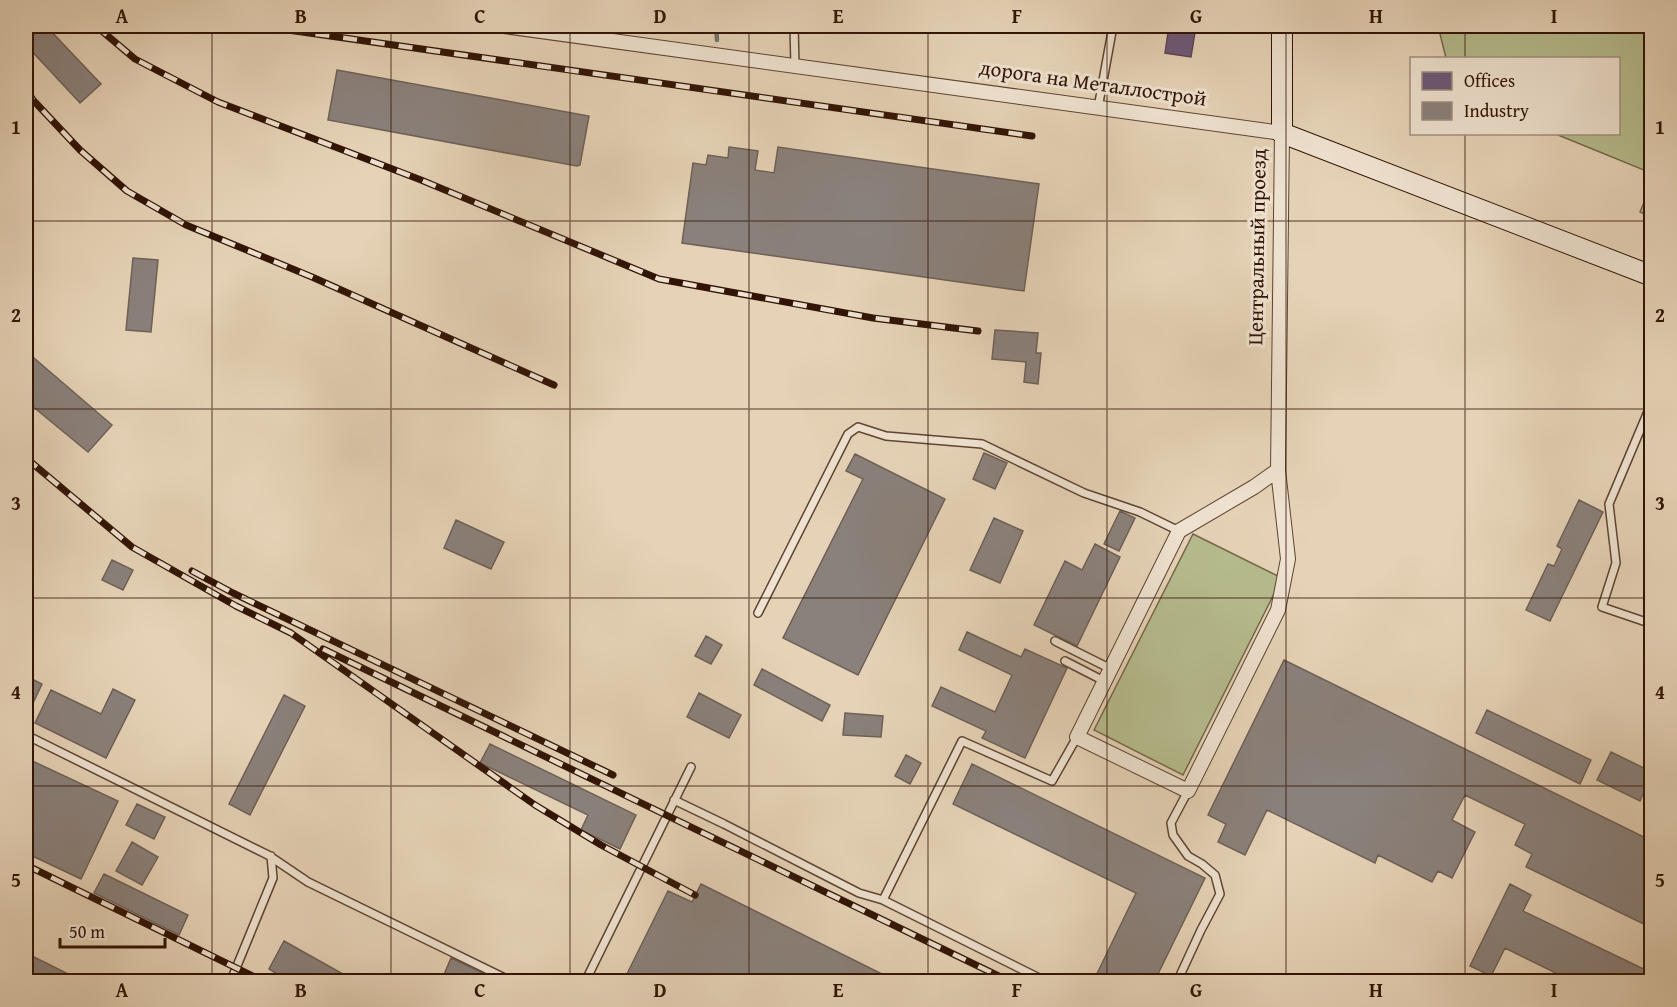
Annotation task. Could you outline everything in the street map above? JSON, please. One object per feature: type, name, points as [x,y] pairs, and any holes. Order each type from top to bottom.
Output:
[{"type":"street","name":"дорога на Металлострой","points":[[504,26],[1282,133],[1652,276]]},
{"type":"street","name":"Центральный проезд","points":[[1188,791],[1278,610],[1288,559],[1278,470],[1282,26]]},
{"type":"street","points":[[1188,791],[1077,737],[1179,531],[1254,488],[1278,470]]},
{"type":"lane","points":[[795,26],[795,66]]},
{"type":"lane","points":[[1098,108],[1113,26]]},
{"type":"lane","points":[[1652,402],[1609,504],[1616,563],[1602,607],[1652,624]]},
{"type":"lane","points":[[758,613],[848,434],[858,427],[886,436],[982,444],[1084,493],[1140,512],[1179,531]]},
{"type":"lane","points":[[1055,641],[1108,675]]},
{"type":"lane","points":[[1065,661],[1108,675]]},
{"type":"lane","points":[[26,735],[271,856],[308,882],[513,981]]},
{"type":"lane","points":[[883,900],[962,741],[1052,781],[1077,737]]},
{"type":"lane","points":[[585,981],[691,767]]},
{"type":"lane","points":[[1177,981],[1220,894],[1215,875],[1188,856],[1173,836],[1171,824],[1188,791]]},
{"type":"lane","points":[[674,800],[859,893],[883,900],[1047,981]]},
{"type":"lane","points":[[228,981],[232,978],[273,878],[271,856]]},
{"type":"green space","points":[[1438,26],[1651,26],[1651,173],[1558,135],[1620,135],[1620,57],[1446,57]]},
{"type":"green space","points":[[1649,191],[1651,192],[1651,218],[1640,212]]},
{"type":"green space","points":[[1193,534],[1282,578],[1183,775],[1094,730]]},
{"type":"building: Offices","points":[[1169,26],[1196,26],[1191,57],[1165,53]]},
{"type":"building: Industry","points":[[43,26],[46,26],[101,84],[80,103],[26,45],[26,42]]},
{"type":"building: Industry","points":[[337,70],[589,116],[580,165],[328,120]]},
{"type":"building: Industry","points":[[729,147],[758,151],[755,170],[774,173],[778,147],[1039,184],[1024,291],[682,243],[693,163],[706,165],[708,155],[728,158]]},
{"type":"building: Industry","points":[[133,258],[158,260],[151,332],[126,330]]},
{"type":"building: Industry","points":[[995,330],[1038,333],[1036,353],[1041,353],[1038,384],[1024,382],[1026,362],[992,359]]},
{"type":"building: Industry","points":[[27,352],[112,425],[88,452],[26,401]]},
{"type":"building: Industry","points":[[984,453],[1007,463],[995,489],[973,479]]},
{"type":"building: Industry","points":[[855,454],[945,499],[858,675],[783,638],[863,479],[846,471]]},
{"type":"building: Industry","points":[[1579,500],[1603,512],[1550,621],[1526,610],[1548,564],[1554,566],[1555,564],[1562,549],[1557,546]]},
{"type":"building: Industry","points":[[1120,511],[1135,518],[1119,551],[1104,544]]},
{"type":"building: Industry","points":[[994,518],[1023,531],[1000,583],[970,570]]},
{"type":"building: Industry","points":[[456,520],[504,542],[491,569],[444,548]]},
{"type":"building: Industry","points":[[1095,544],[1120,557],[1077,646],[1034,625],[1065,561],[1082,570]]},
{"type":"building: Industry","points":[[112,560],[133,570],[123,590],[102,580]]},
{"type":"building: Industry","points":[[1652,572],[1652,587],[1647,585]]},
{"type":"building: Industry","points":[[967,632],[1021,657],[1025,649],[1067,668],[1025,758],[982,738],[986,731],[932,706],[941,687],[995,712],[1012,675],[959,650]]},
{"type":"building: Industry","points":[[706,636],[722,645],[711,664],[695,656]]},
{"type":"building: Industry","points":[[1284,660],[1652,841],[1652,928],[1526,867],[1532,854],[1515,845],[1525,824],[1465,795],[1452,820],[1475,832],[1452,878],[1438,871],[1432,882],[1378,855],[1375,863],[1267,810],[1245,855],[1218,842],[1226,824],[1208,815]]},
{"type":"building: Industry","points":[[762,669],[830,705],[822,721],[754,685]]},
{"type":"building: Industry","points":[[26,676],[42,684],[26,718]]},
{"type":"building: Industry","points":[[113,689],[135,700],[106,758],[35,723],[51,690],[101,714]]},
{"type":"building: Industry","points":[[699,693],[741,715],[729,738],[687,717]]},
{"type":"building: Industry","points":[[284,695],[305,706],[250,815],[229,804]]},
{"type":"building: Industry","points":[[1487,710],[1591,760],[1580,784],[1476,733]]},
{"type":"building: Industry","points":[[845,713],[883,716],[881,737],[843,735]]},
{"type":"building: Industry","points":[[490,744],[636,815],[620,849],[581,830],[588,815],[480,763]]},
{"type":"building: Industry","points":[[1611,752],[1652,772],[1652,792],[1645,789],[1640,801],[1597,780]]},
{"type":"building: Industry","points":[[906,755],[921,763],[910,784],[895,776]]},
{"type":"building: Industry","points":[[26,758],[118,801],[81,879],[26,853]]},
{"type":"building: Industry","points":[[972,764],[1205,878],[1154,982],[1093,982],[1136,893],[953,804]]},
{"type":"building: Industry","points":[[137,804],[165,817],[154,839],[126,825]]},
{"type":"building: Industry","points":[[132,842],[158,857],[142,885],[116,871]]},
{"type":"building: Industry","points":[[104,874],[188,915],[179,935],[94,893]]},
{"type":"building: Industry","points":[[701,884],[898,982],[623,982],[668,891],[692,902]]},
{"type":"building: Industry","points":[[1510,884],[1531,895],[1523,911],[1652,973],[1652,982],[1574,982],[1505,948],[1491,976],[1470,966]]},
{"type":"building: Industry","points":[[284,941],[343,974],[338,982],[290,982],[269,969]]},
{"type":"building: Industry","points":[[26,953],[84,982],[26,982]]},
{"type":"building: Industry","points":[[451,958],[502,982],[453,982],[443,977]]},
{"type":"waterway","points":[[716,26],[717,40]]},
{"type":"railway","points":[[96,26],[135,59],[218,102],[421,180],[659,279],[873,318],[978,331]]},
{"type":"railway","points":[[260,26],[1032,136]]},
{"type":"railway","points":[[26,88],[33,100],[80,150],[127,191],[186,225],[312,277],[554,385]]},
{"type":"railway","points":[[26,458],[132,547],[236,606],[291,633],[535,805],[601,845],[695,895]]},
{"type":"railway","points":[[192,571],[233,593],[613,775]]},
{"type":"railway","points":[[323,649],[1011,982]]},
{"type":"railway","points":[[26,865],[265,982]]}]
